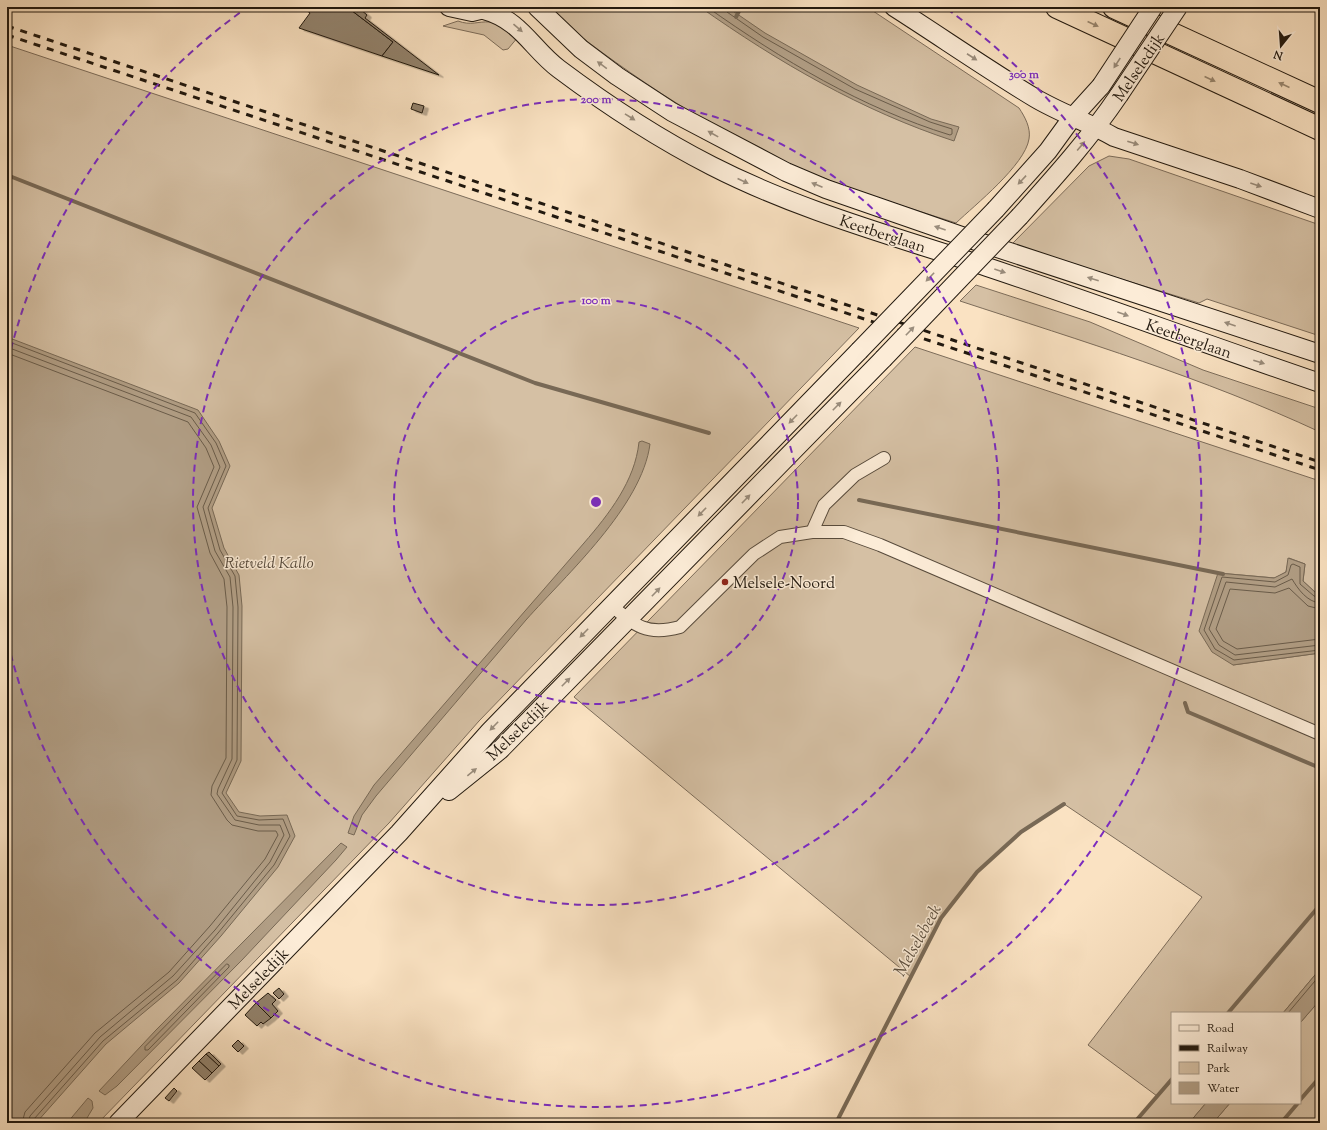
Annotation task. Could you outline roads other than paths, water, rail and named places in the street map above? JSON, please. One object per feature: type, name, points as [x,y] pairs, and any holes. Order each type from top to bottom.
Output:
[{"type":"highway","points":[[1057,7],[1320,129]]},
{"type":"highway","points":[[1114,7],[1320,102]]},
{"type":"main road","name":"Keetberglaan","points":[[449,7],[472,12],[488,9],[504,16],[513,23],[556,67],[595,95],[669,142],[712,166],[751,184],[842,221],[1065,293],[1182,336],[1320,382]]},
{"type":"main road","name":"Keetberglaan","points":[[537,7],[581,49],[617,76],[672,112],[786,172],[826,189],[976,241],[1320,354]]},
{"type":"main road","points":[[894,7],[1036,99],[1072,118],[1098,127],[1114,137],[1320,208]]},
{"type":"main road","name":"Melseledijk","points":[[118,1123],[399,832],[490,731],[611,605],[860,351],[996,209],[1048,151],[1072,118],[1101,86],[1153,7]]},
{"type":"main road","name":"Melseledijk","points":[[399,832],[500,750],[883,360],[1020,216],[1098,127],[1178,7]]},
{"type":"main road","points":[[1098,127],[1093,113],[1101,86]]},
{"type":"main road","points":[[1036,99],[1054,124],[1059,136]]},
{"type":"street","points":[[812,532],[824,505],[855,475],[884,458]]},
{"type":"street","points":[[611,605],[628,620],[648,629],[663,632],[680,627],[754,554],[780,537],[812,532],[844,532],[880,545],[1320,734]]},
{"type":"water","points":[[700,7],[727,7],[765,33],[857,85],[931,119],[959,127],[954,141],[920,129],[854,100],[790,66]]},
{"type":"water","points":[[7,337],[198,410],[219,441],[230,466],[212,508],[224,548],[239,575],[242,606],[241,761],[226,793],[239,812],[260,816],[287,815],[295,836],[278,867],[221,936],[179,983],[106,1044],[36,1123],[7,1123]]},
{"type":"water","points":[[642,441],[650,444],[644,467],[633,491],[618,515],[600,538],[526,620],[376,796],[362,815],[354,835],[348,833],[354,816],[374,785],[603,520],[626,483],[637,456],[639,442]]},
{"type":"water","points":[[1288,558],[1305,564],[1303,581],[1316,593],[1320,594],[1320,653],[1233,665],[1212,652],[1199,631],[1218,573],[1274,578],[1286,572]]},
{"type":"water","points":[[341,843],[347,847],[242,960],[117,1086],[105,1095],[99,1091],[156,1030]]},
{"type":"water","points":[[1320,969],[1320,1000],[1301,1022],[1301,1012],[1284,1012]]},
{"type":"water","points":[[88,1098],[92,1101],[93,1108],[84,1123],[67,1123]]},
{"type":"water","points":[[1205,1104],[1229,1104],[1213,1123],[1189,1123]]},
{"type":"waterway","points":[[736,17],[741,7]]},
{"type":"waterway","points":[[7,175],[535,383],[709,433]]},
{"type":"waterway","points":[[859,500],[1223,574]]},
{"type":"waterway","points":[[1185,703],[1188,712],[1320,768]]},
{"type":"waterway","name":"Melselebeek","points":[[836,1123],[941,918],[977,872],[1021,832],[1064,804]]},
{"type":"waterway","points":[[1229,1012],[1320,905]]},
{"type":"waterway","points":[[1301,1099],[1320,1077]]},
{"type":"waterway","points":[[1134,1123],[1171,1080]]},
{"type":"waterway","points":[[1281,1123],[1297,1104]]},
{"type":"railway","points":[[7,26],[1320,462]]},
{"type":"railway","points":[[7,35],[1320,470]]},
{"type":"place","name":"Melsele-Noord","points":[[725,582]]},
{"type":"park label","name":"Rietveld Kallo","points":[[269,562]]}]
